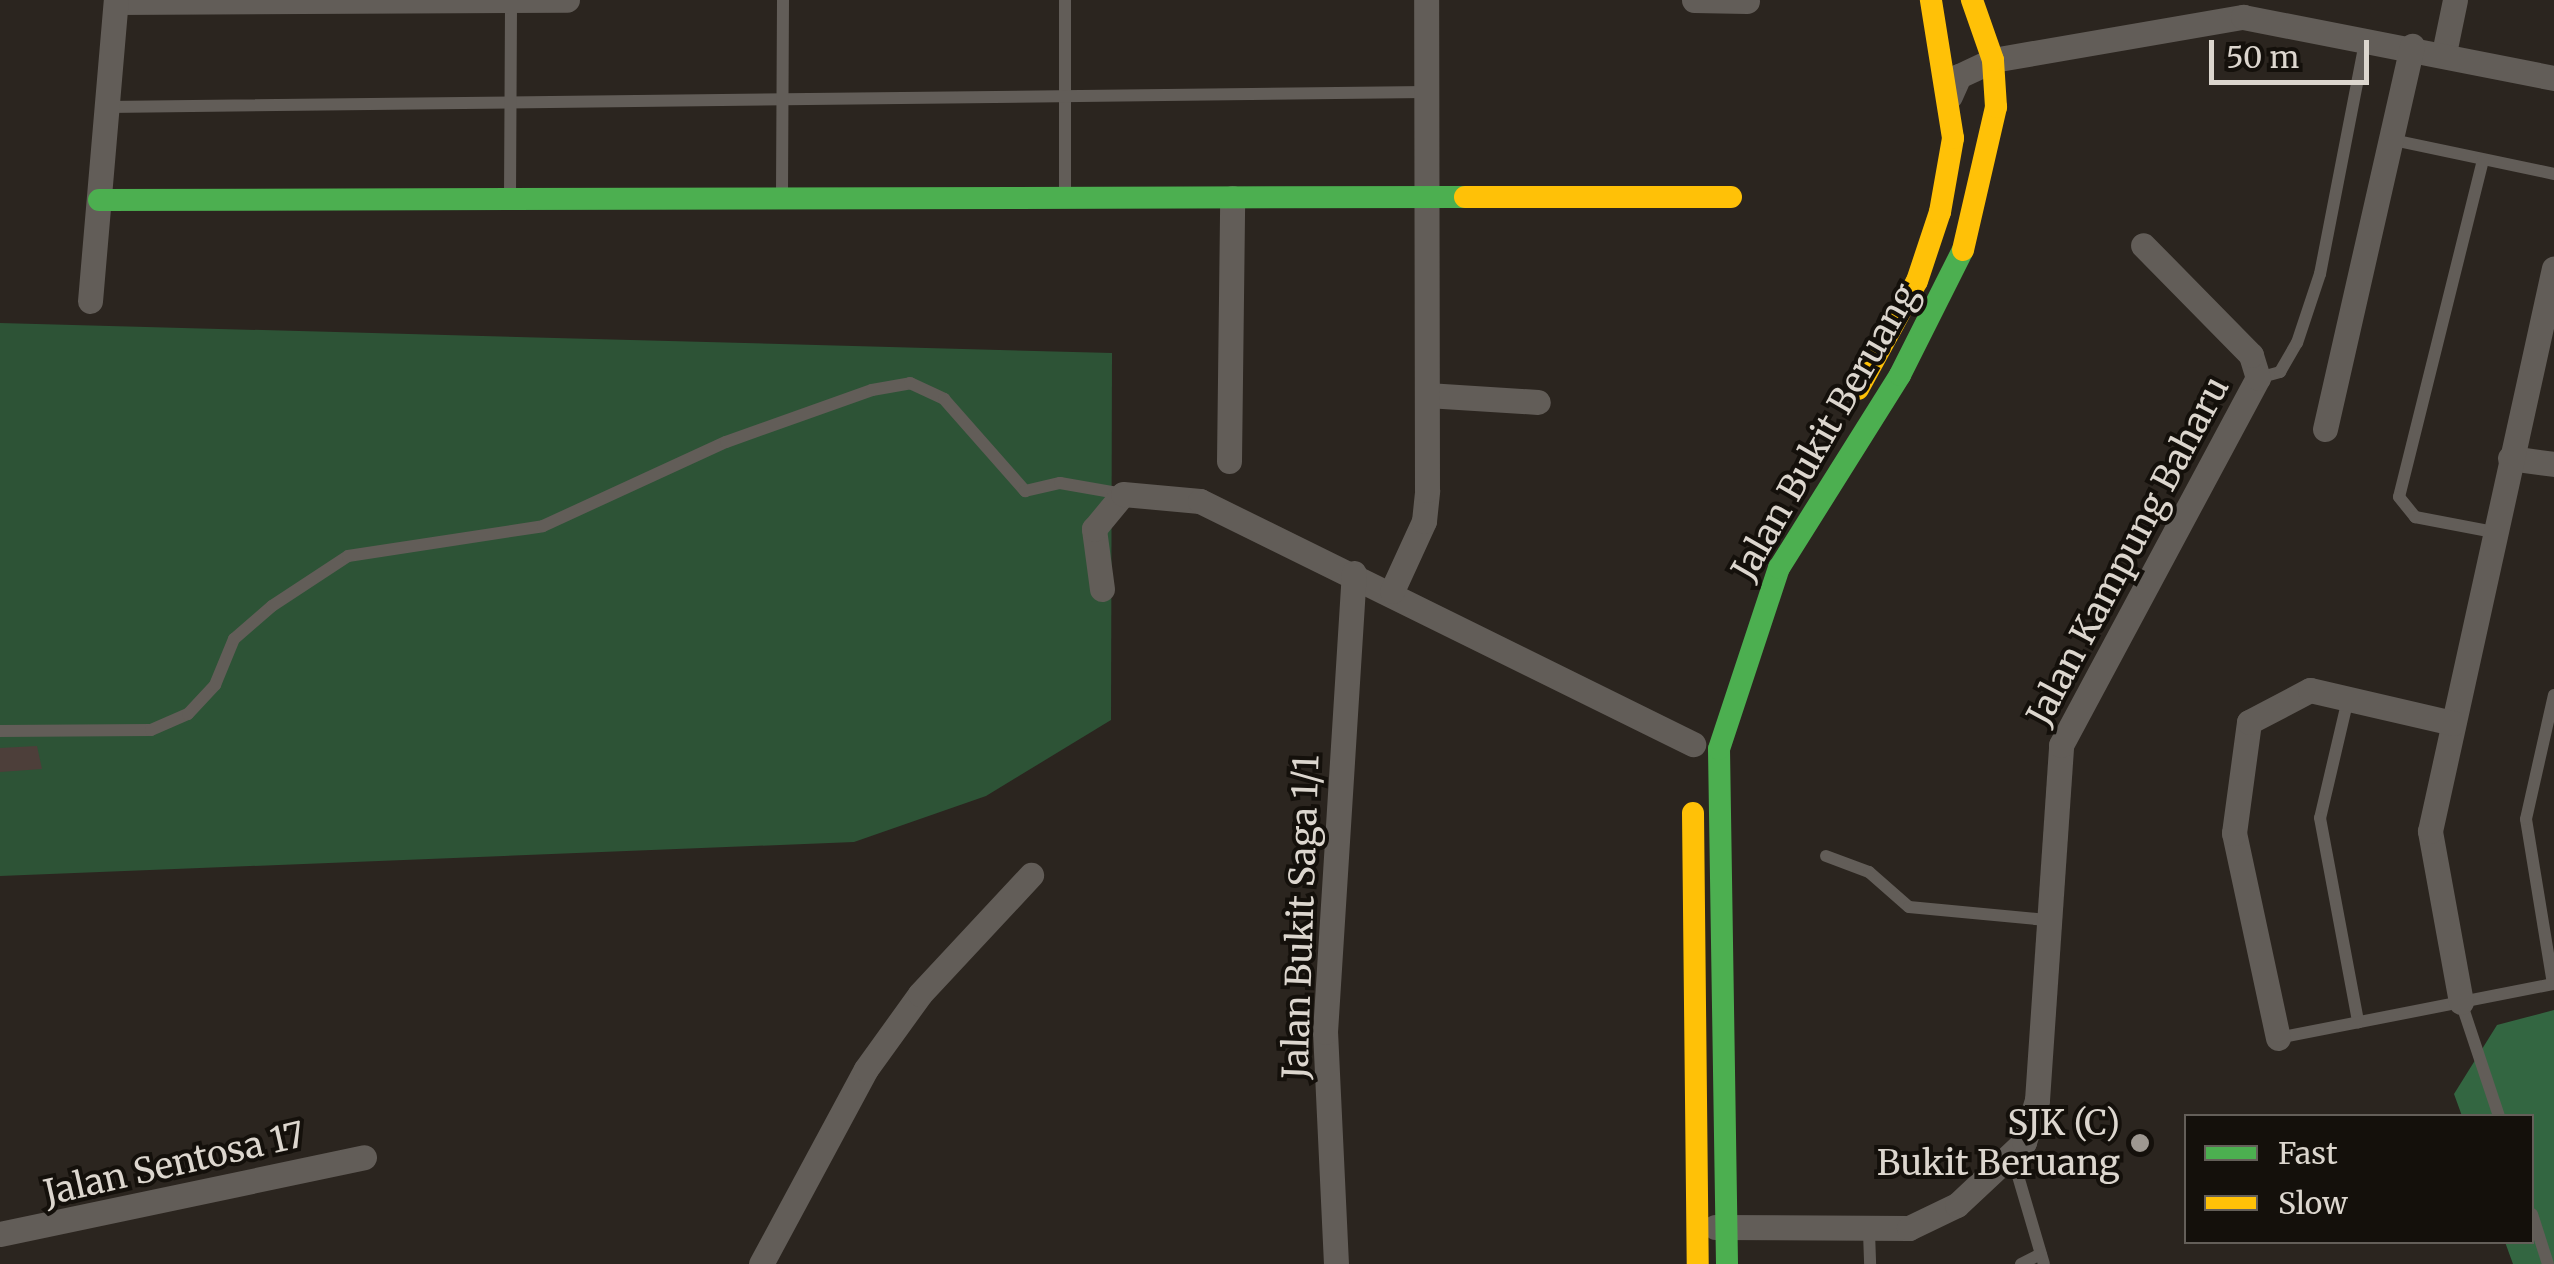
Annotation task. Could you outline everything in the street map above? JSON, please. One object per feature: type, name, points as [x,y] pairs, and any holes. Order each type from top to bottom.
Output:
[{"type":"main road","name":"Jalan Bukit Beruang","points":[[1844,409],[1928,246],[1953,138],[1942,38],[1931,0]]},
{"type":"main road","name":"Jalan Bukit Beruang","points":[[1727,1264],[1719,749],[1779,568],[1900,375],[1972,232],[1990,172],[1993,60],[1972,0]]},
{"type":"main road","points":[[99,200],[1731,197]]},
{"type":"main road","name":"Jalan Bukit Beruang","points":[[1726,639],[1786,505]]},
{"type":"main road","points":[[1698,1264],[1694,1227],[1693,744],[1704,709]]},
{"type":"street","points":[[90,302],[116,1],[566,0]]},
{"type":"street","points":[[1392,591],[1424,521],[1426,0]]},
{"type":"street","points":[[1694,0],[1747,1]]},
{"type":"street","points":[[2444,53],[2455,0]]},
{"type":"street","points":[[1950,96],[1959,76],[1993,60],[2244,9],[2554,78]]},
{"type":"street","points":[[1942,38],[1962,57],[1993,60]]},
{"type":"street","points":[[2325,429],[2412,46]]},
{"type":"street","points":[[1229,460],[1232,198]]},
{"type":"street","points":[[2143,245],[2251,355],[2258,378]]},
{"type":"street","points":[[2462,1002],[2430,830],[2510,458],[2544,361],[2554,270]]},
{"type":"street","name":"Jalan Kampung Baharu","points":[[2013,1160],[2036,1100],[2046,920],[2068,724],[2258,378]]},
{"type":"street","points":[[1427,395],[1538,402]]},
{"type":"street","points":[[2510,458],[2554,464]]},
{"type":"street","points":[[1102,588],[1094,529],[1123,494],[1241,514],[1693,744]]},
{"type":"street","name":"Jalan Bukit Saga 1/1","points":[[1336,1264],[1325,1032],[1354,573]]},
{"type":"street","points":[[2278,1038],[2234,833],[2249,722],[2310,690],[2453,723]]},
{"type":"street","points":[[761,1264],[866,1069],[920,994],[1031,875]]},
{"type":"street","name":"Jalan Sentosa 17","points":[[0,1234],[364,1157]]},
{"type":"street","points":[[1694,1227],[1869,1232],[1936,1218],[2013,1160]]},
{"type":"lane","points":[[510,200],[511,0]]},
{"type":"lane","points":[[782,199],[783,0]]},
{"type":"lane","points":[[1064,0],[1065,199]]},
{"type":"lane","points":[[2258,378],[2280,372],[2320,274],[2367,36]]},
{"type":"lane","points":[[107,106],[1426,92]]},
{"type":"lane","points":[[2393,140],[2554,174]]},
{"type":"lane","points":[[2482,160],[2399,497],[2415,517],[2494,532]]},
{"type":"lane","points":[[0,732],[151,730],[188,714],[214,685],[234,640],[272,606],[348,556],[544,526],[726,442],[872,390],[910,382],[944,399],[1025,492],[1060,483],[1123,494]]},
{"type":"lane","points":[[2278,1038],[2553,984],[2526,819],[2554,695]]},
{"type":"lane","points":[[2348,699],[2320,818],[2358,1022]]},
{"type":"lane","points":[[1826,856],[1869,872],[1908,907],[2046,920]]},
{"type":"lane","points":[[2462,1002],[2498,1114]]},
{"type":"lane","points":[[2013,1160],[2043,1259],[2021,1264]]},
{"type":"lane","points":[[2534,1220],[2548,1264]]},
{"type":"lane","points":[[1869,1232],[1870,1264]]},
{"type":"green space","points":[[0,323],[1112,353],[1111,720],[986,796],[854,842],[0,876]]},
{"type":"green space","points":[[2554,1010],[2554,1264],[2513,1264],[2506,1244],[2534,1244],[2534,1114],[2461,1114],[2454,1094],[2497,1025]]},
{"type":"building","points":[[37,746],[42,769],[0,772],[0,748]]},
{"type":"traffic: fast","points":[[99,200],[1465,197]]},
{"type":"traffic: fast","points":[[1727,1264],[1719,749],[1779,568],[1900,375],[1963,250]]},
{"type":"traffic: slow","points":[[1858,389],[1917,281],[1940,212],[1953,138],[1931,0]]},
{"type":"traffic: slow","points":[[1963,250],[1996,107],[1993,60],[1972,0]]},
{"type":"traffic: slow","points":[[1465,197],[1731,197]]},
{"type":"traffic: slow","points":[[1693,813],[1698,1264]]},
{"type":"place","name":"SJK (C) Bukit Beruang","points":[[2140,1143]]}]
